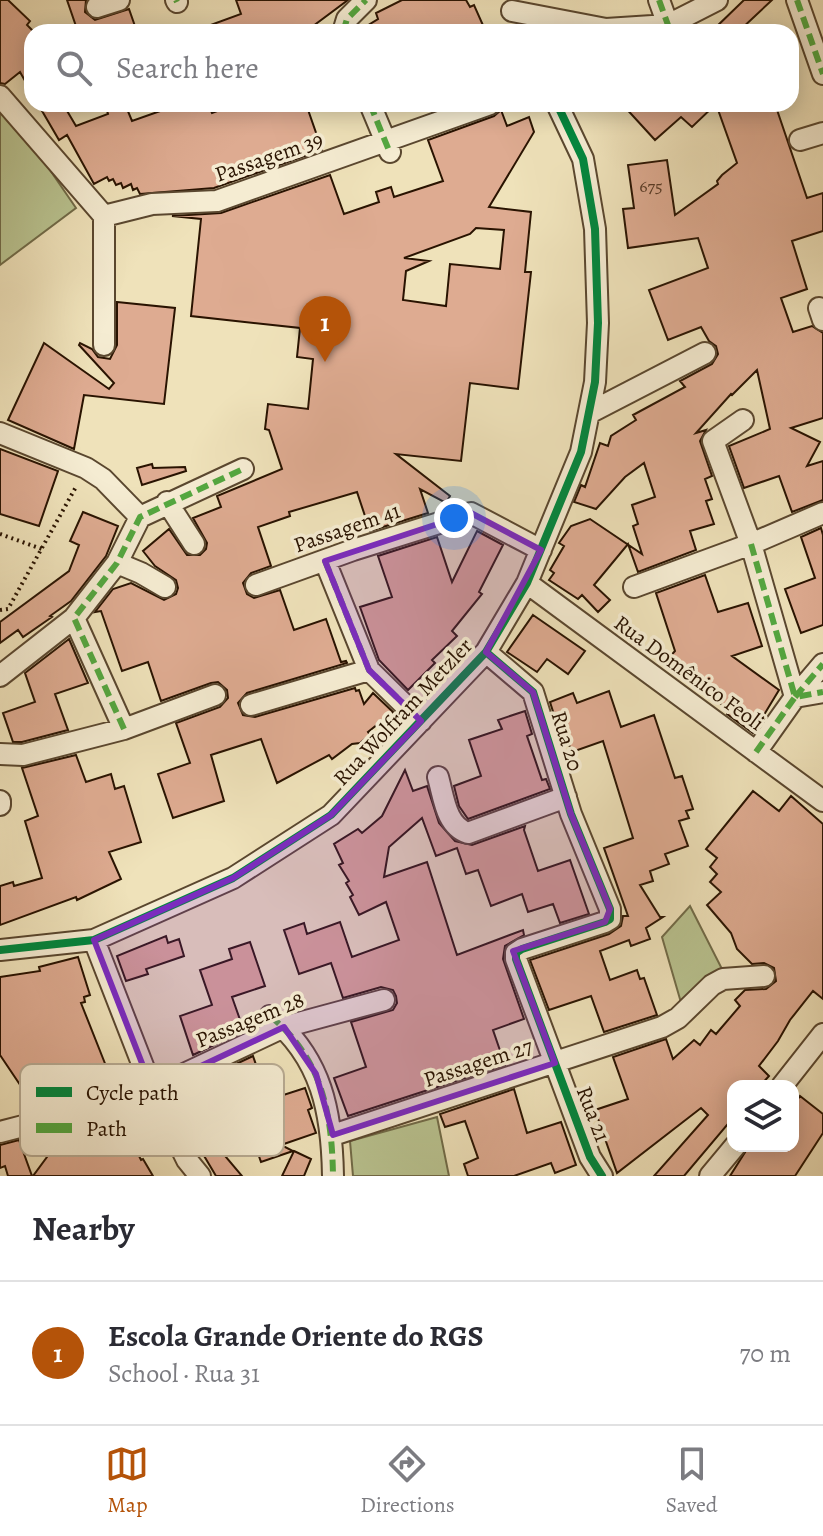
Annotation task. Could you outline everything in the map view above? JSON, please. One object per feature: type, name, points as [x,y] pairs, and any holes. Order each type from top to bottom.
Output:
[{"type":"street","points":[[97,7],[119,0]]},
{"type":"street","points":[[345,24],[366,0]]},
{"type":"street","points":[[659,0],[668,24]]},
{"type":"street","points":[[670,24],[717,0]]},
{"type":"street","points":[[797,0],[823,74]]},
{"type":"street","points":[[507,5],[585,24]]},
{"type":"street","points":[[507,5],[518,24]]},
{"type":"street","points":[[0,96],[104,216],[104,345]]},
{"type":"street","points":[[373,112],[388,147]]},
{"type":"street","name":"Passagem 39","points":[[104,216],[152,204],[217,201],[388,147],[471,112]]},
{"type":"street","name":"Rua Wolfram Metzler","points":[[0,950],[94,940],[233,878],[331,815],[486,652],[527,583],[581,452],[595,382],[598,323],[595,229],[583,159],[561,112]]},
{"type":"street","points":[[800,140],[823,133]]},
{"type":"street","points":[[589,413],[705,353]]},
{"type":"street","points":[[743,420],[713,441],[751,544],[795,697]]},
{"type":"street","points":[[0,433],[86,468],[103,479],[140,517]]},
{"type":"street","points":[[0,676],[74,618],[117,563],[140,517],[243,469]]},
{"type":"street","points":[[167,502],[194,544]]},
{"type":"street","name":"Passagem 41","points":[[256,585],[471,513],[541,550]]},
{"type":"street","points":[[634,587],[751,544],[823,513]]},
{"type":"street","points":[[325,561],[369,670],[421,721]]},
{"type":"street","points":[[117,563],[165,587]]},
{"type":"street","name":"Rua Domênico Feoli","points":[[527,583],[823,801]]},
{"type":"street","points":[[74,618],[124,729]]},
{"type":"street","name":"Rua 20","points":[[486,652],[533,692],[568,806],[610,909],[610,919],[516,953],[555,1063]]},
{"type":"street","points":[[756,752],[823,664]]},
{"type":"street","points":[[251,705],[369,670]]},
{"type":"street","points":[[795,697],[823,692]]},
{"type":"street","points":[[0,754],[23,755],[124,729],[215,695]]},
{"type":"street","points":[[438,777],[451,822],[458,830],[468,833],[568,806]]},
{"type":"street","points":[[94,940],[142,1064]]},
{"type":"street","name":"Passagem 27","points":[[333,1135],[662,1027],[678,1018],[712,985],[723,979],[764,976]]},
{"type":"street","name":"Passagem 28","points":[[199,1064],[277,1022],[384,1000]]},
{"type":"street","points":[[277,1022],[316,1074],[325,1096],[333,1135],[333,1176]]},
{"type":"street","points":[[787,1080],[823,1034]]},
{"type":"street","name":"Rua 21","points":[[555,1063],[590,1157],[602,1176]]},
{"type":"street","name":"Passagem 28","points":[[0,1132],[20,1127]]},
{"type":"street","points":[[710,1176],[730,1152]]},
{"type":"street","points":[[185,1156],[200,1176]]},
{"type":"path","points":[[0,610],[8,609],[86,468]]},
{"type":"path","points":[[0,534],[42,549]]},
{"type":"highlighted area","points":[[471,513],[541,550],[486,652],[533,692],[571,814],[610,909],[605,922],[513,951],[555,1063],[333,1135],[316,1074],[284,1027],[152,1089],[94,940],[233,878],[331,815],[421,721],[369,670],[325,561]]},
{"type":"green space","points":[[0,102],[76,208],[0,265]]},
{"type":"green space","points":[[690,906],[722,969],[682,1006],[662,937]]},
{"type":"green space","points":[[437,1117],[449,1176],[353,1176],[350,1141]]},
{"type":"building","points":[[0,0],[8,0],[30,21],[24,24],[24,79],[20,72],[5,84],[0,83]]},
{"type":"building","points":[[67,0],[86,0],[85,12],[95,20],[129,9],[134,24],[75,24]]},
{"type":"building","points":[[236,0],[348,0],[316,24],[214,24],[241,14]]},
{"type":"building","points":[[402,0],[466,0],[470,7],[474,5],[482,24],[370,24],[378,19],[376,13]]},
{"type":"building","points":[[744,0],[772,0],[746,24],[719,24]]},
{"type":"building","points":[[43,112],[68,112],[76,126],[107,112],[128,112],[132,121],[157,112],[309,112],[322,150],[214,188],[140,194],[137,188],[133,190],[131,184],[123,188],[121,183],[116,185],[113,179],[109,181],[107,177],[94,184],[67,135],[59,140]]},
{"type":"building","points":[[499,112],[502,112],[507,126],[529,117],[534,132],[489,207],[531,212],[525,272],[531,272],[518,389],[470,383],[461,461],[396,454],[450,496],[446,503],[420,489],[428,513],[370,531],[357,492],[289,512],[290,516],[258,527],[271,566],[251,573],[243,583],[247,594],[254,598],[280,590],[294,630],[326,619],[341,662],[347,663],[247,693],[238,703],[243,715],[255,717],[355,688],[359,690],[364,704],[373,693],[393,712],[368,732],[370,735],[360,743],[352,744],[332,759],[329,755],[277,783],[261,739],[211,755],[224,801],[173,818],[158,774],[190,763],[176,723],[220,707],[228,698],[227,690],[218,682],[211,683],[161,701],[148,662],[122,671],[101,611],[95,612],[113,589],[131,583],[164,600],[176,594],[176,580],[155,566],[143,551],[169,529],[187,555],[200,555],[207,543],[193,518],[221,507],[217,496],[282,469],[269,430],[265,429],[268,404],[308,409],[313,359],[297,357],[300,328],[191,316],[201,219],[172,216],[221,213],[330,175],[344,214],[379,202],[376,192],[391,187],[394,197],[443,181],[428,140]],"holes":[[[476,228],[504,230],[500,269],[450,264],[446,306],[403,300],[406,271],[429,261],[404,258],[470,234]]]},
{"type":"building","points":[[629,112],[708,112],[692,127],[681,117],[655,140]]},
{"type":"building","points":[[719,112],[778,112],[807,198],[823,193],[823,231],[792,241],[807,289],[781,298],[793,332],[812,326],[823,333],[823,418],[791,428],[820,442],[807,466],[823,461],[823,500],[792,512],[779,476],[744,488],[729,446],[770,429],[757,370],[696,433],[706,430],[700,441],[712,476],[705,479],[712,499],[706,501],[714,524],[690,531],[696,550],[638,572],[628,545],[642,554],[633,526],[638,524],[632,505],[655,497],[644,463],[625,477],[596,509],[574,502],[581,485],[585,487],[600,443],[608,446],[611,436],[636,420],[633,415],[685,387],[680,381],[712,364],[718,354],[716,346],[701,327],[668,340],[649,290],[708,268],[698,238],[628,248],[623,209],[634,208],[628,165],[667,160],[675,215],[718,184],[722,175],[737,163]]},
{"type":"building","points":[[117,302],[175,308],[164,404],[84,395],[74,449],[8,420],[44,343],[109,389],[114,383],[79,345],[92,349],[98,357],[110,359],[117,345]]},
{"type":"building","points":[[0,449],[58,471],[39,526],[0,514]]},
{"type":"building","points":[[152,464],[153,468],[185,467],[186,471],[142,485],[137,468]]},
{"type":"building","points":[[83,512],[118,526],[106,556],[71,601],[52,617],[23,637],[18,630],[0,643],[0,622],[69,571],[79,545],[70,541]]},
{"type":"building","points":[[590,519],[628,544],[594,585],[610,600],[598,612],[582,595],[578,599],[549,580],[554,573],[550,570],[564,546],[559,543],[571,526]]},
{"type":"building","points":[[821,528],[823,625],[801,633],[785,589],[815,578],[801,537]]},
{"type":"building","points":[[477,531],[503,545],[479,592],[482,594],[452,631],[457,636],[408,690],[379,660],[360,607],[392,597],[378,556],[437,537],[452,582]]},
{"type":"building","points":[[705,575],[718,612],[748,603],[762,646],[732,656],[779,690],[753,733],[667,660],[675,651],[656,593]]},
{"type":"building","points":[[533,615],[585,651],[568,674],[547,659],[537,672],[507,652]]},
{"type":"building","points":[[69,639],[88,683],[55,694],[68,730],[13,742],[3,713],[35,702],[25,673]]},
{"type":"building","points":[[609,691],[621,727],[654,715],[675,778],[682,776],[693,809],[686,811],[689,818],[679,821],[688,846],[665,854],[669,864],[650,871],[653,881],[640,885],[660,917],[663,917],[646,928],[650,939],[631,946],[629,940],[600,951],[610,980],[637,970],[640,979],[644,978],[657,1015],[604,1032],[591,996],[549,1010],[530,960],[609,934],[621,926],[623,916],[628,916],[604,848],[633,838],[603,741],[572,752],[560,723],[557,724],[550,702],[573,693],[577,703]]},
{"type":"building","points":[[525,711],[532,734],[527,736],[542,780],[546,779],[550,789],[468,819],[459,806],[454,786],[481,776],[469,740],[502,729],[498,720]]},
{"type":"building","points":[[76,755],[86,782],[111,774],[115,789],[124,786],[141,842],[109,852],[121,879],[77,900],[76,897],[0,925],[0,886],[13,882],[14,886],[42,878],[25,821],[38,816],[22,768]]},
{"type":"building","points":[[405,770],[413,791],[427,786],[439,823],[455,841],[472,845],[525,826],[538,871],[570,860],[589,914],[560,923],[553,904],[528,912],[522,894],[491,906],[478,870],[466,874],[457,848],[436,856],[422,818],[389,847],[384,877],[427,862],[457,955],[523,930],[524,935],[505,946],[503,959],[524,1019],[493,1030],[505,1065],[348,1116],[334,1078],[366,1067],[351,1022],[393,1010],[397,1003],[396,996],[393,990],[381,987],[343,998],[331,963],[299,974],[284,930],[304,923],[307,934],[340,922],[352,957],[399,940],[386,902],[359,915],[350,897],[353,895],[346,883],[349,881],[339,865],[343,863],[334,844],[358,829],[362,833],[382,816]]},
{"type":"building","points":[[753,791],[779,811],[791,796],[823,824],[823,999],[813,991],[790,1020],[759,1066],[769,1076],[765,1080],[727,1080],[727,1125],[684,1176],[654,1176],[708,1115],[701,1108],[617,1173],[595,1110],[628,1099],[613,1057],[666,1039],[673,1059],[694,1040],[700,1045],[711,1030],[716,1034],[740,1006],[735,1000],[745,990],[766,989],[776,981],[774,968],[764,963],[752,964],[737,949],[731,933],[707,905],[721,892],[710,882],[717,874],[710,867],[717,858],[706,849]]},
{"type":"building","points":[[166,936],[168,943],[179,939],[184,956],[146,969],[148,974],[126,981],[117,956]]},
{"type":"building","points":[[250,942],[265,986],[232,997],[244,1031],[193,1055],[180,1016],[212,1005],[200,970],[232,959],[229,949]]},
{"type":"building","points":[[78,957],[90,995],[84,997],[85,1002],[81,1003],[105,1064],[20,1064],[20,1085],[0,1055],[0,977],[40,971],[39,967]]},
{"type":"building","points":[[253,1056],[256,1064],[236,1064]]},
{"type":"building","points":[[305,1088],[316,1133],[284,1144],[284,1095]]},
{"type":"building","points":[[514,1089],[527,1133],[561,1122],[576,1165],[555,1173],[551,1163],[514,1176],[468,1176],[464,1164],[478,1158],[465,1121],[445,1127],[440,1114]]},
{"type":"building","points":[[799,1097],[823,1114],[823,1133],[795,1176],[730,1176],[745,1152],[799,1152]]},
{"type":"building","points":[[19,1140],[20,1156],[25,1156],[32,1176],[8,1176],[5,1166],[0,1168],[0,1145]]},
{"type":"building","points":[[294,1151],[311,1159],[304,1176],[282,1176]]},
{"type":"building","points":[[48,1156],[139,1156],[153,1176],[33,1176]]},
{"type":"building","points":[[204,1156],[225,1156],[242,1176],[216,1176]]},
{"type":"building","points":[[259,1156],[278,1156],[261,1162]]},
{"type":"marked path","points":[[345,24],[366,0]]},
{"type":"marked path","points":[[659,0],[668,24]]},
{"type":"marked path","points":[[797,0],[823,74]]},
{"type":"marked path","points":[[373,112],[390,153]]},
{"type":"marked path","points":[[124,729],[74,618],[117,563],[140,517],[243,469]]},
{"type":"marked path","points":[[751,544],[795,697]]},
{"type":"marked path","points":[[325,561],[369,670],[421,721]]},
{"type":"marked path","points":[[795,697],[823,664]]},
{"type":"marked path","points":[[756,752],[795,697],[823,692]]},
{"type":"marked path","points":[[270,1016],[302,1050],[321,1088],[330,1130],[333,1176]]},
{"type":"cycle path","points":[[0,950],[94,940],[233,878],[331,815],[486,652],[527,583],[581,452],[595,382],[598,323],[595,229],[583,159],[561,112]]},
{"type":"cycle path","points":[[486,652],[533,692],[571,814],[610,909],[610,919],[605,922],[516,953],[590,1157],[602,1176]]},
{"type":"place","name":"Escola Grande Oriente do RGS","points":[[325,362]]}]
